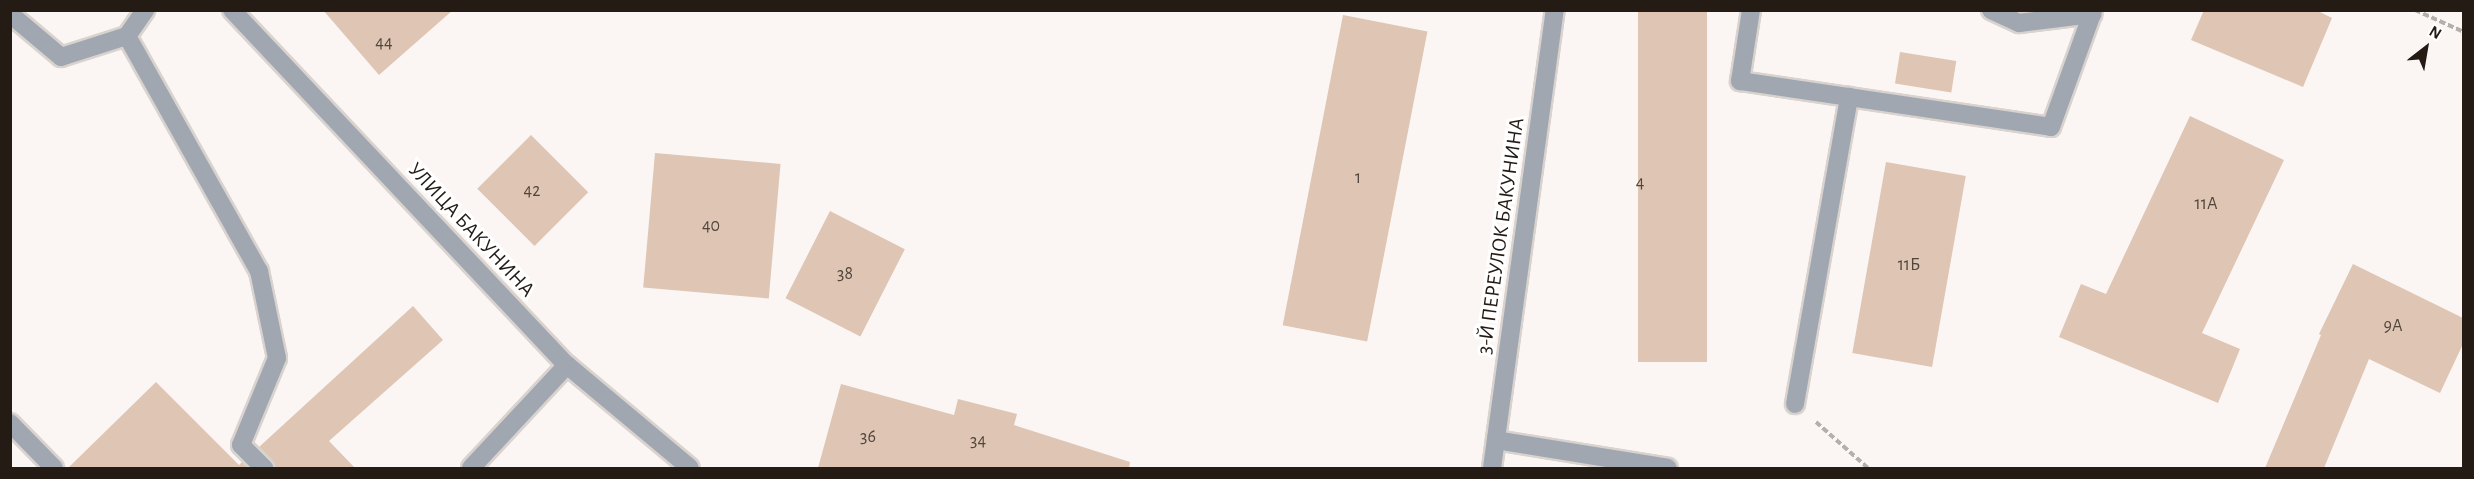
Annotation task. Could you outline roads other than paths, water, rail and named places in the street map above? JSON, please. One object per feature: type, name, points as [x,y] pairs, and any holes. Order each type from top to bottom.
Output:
[{"type":"street","points":[[10,14],[61,57],[127,36],[145,10]]},
{"type":"street","name":"УЛИЦА БАКУНИНА","points":[[232,10],[567,365],[690,468]]},
{"type":"street","name":"3-Й ПЕРЕУЛОК БАКУНИНА","points":[[1492,468],[1555,10]]},
{"type":"street","points":[[1751,10],[1740,81],[2051,128],[2093,12],[2019,23],[1991,10]]},
{"type":"street","points":[[127,36],[260,271],[277,358],[241,445],[264,468]]},
{"type":"street","points":[[1795,404],[1849,97]]},
{"type":"street","points":[[471,468],[567,365]]},
{"type":"street","points":[[10,423],[54,468]]},
{"type":"street","points":[[1496,440],[1668,468]]}]
